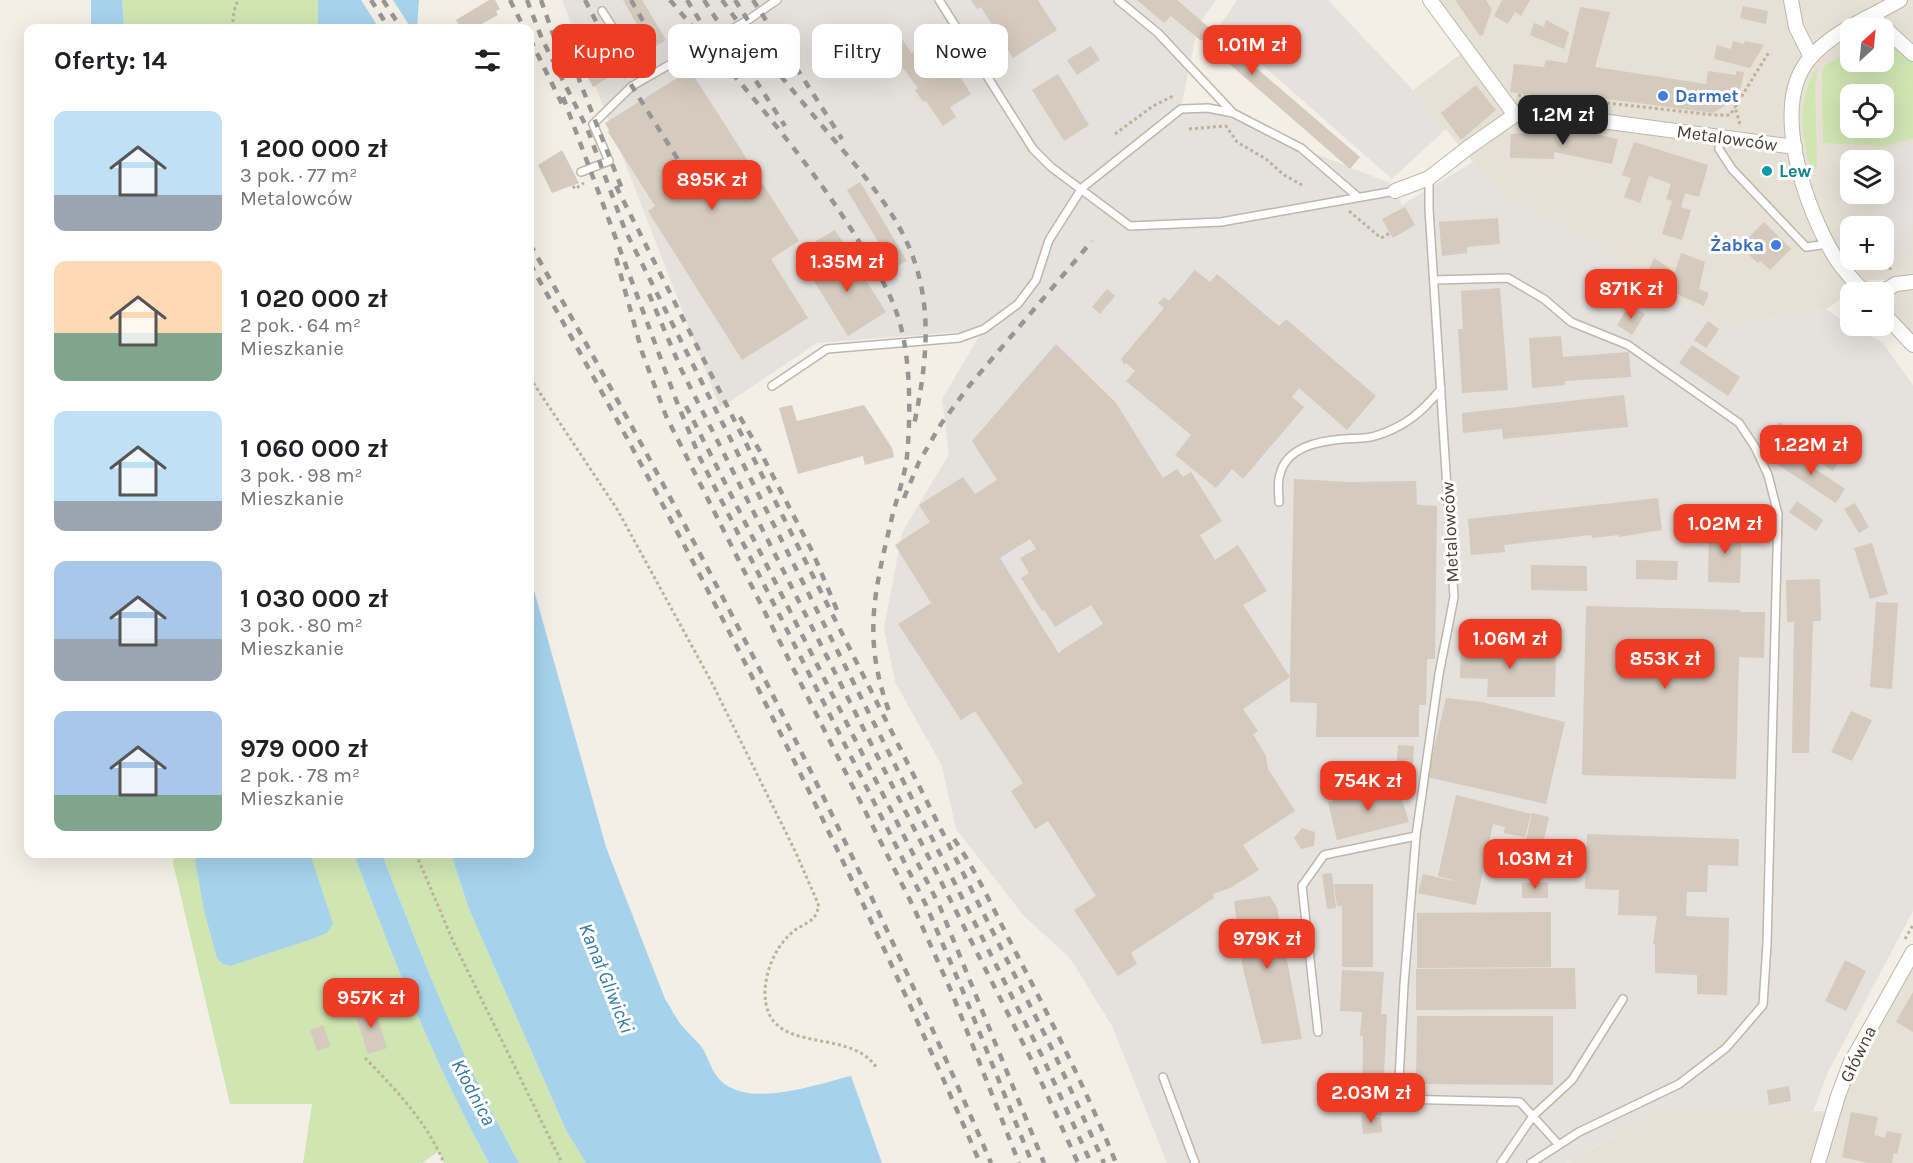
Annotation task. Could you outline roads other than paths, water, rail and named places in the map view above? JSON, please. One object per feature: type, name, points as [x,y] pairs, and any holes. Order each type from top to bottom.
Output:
[{"type":"street","points":[[1395,191],[1429,178],[1515,115],[1430,0]]},
{"type":"street","points":[[1791,0],[1796,27],[1811,57]]},
{"type":"street","points":[[1856,282],[1835,257],[1809,204],[1795,147],[1792,125],[1793,94],[1801,73],[1811,57],[1828,42],[1900,0]]},
{"type":"street","points":[[1875,15],[1880,23],[1913,54]]},
{"type":"street","name":"Metalowców","points":[[1515,115],[1557,115],[1795,147]]},
{"type":"street","points":[[1894,285],[1913,282]]},
{"type":"street","points":[[1894,325],[1913,345]]},
{"type":"street","name":"Główna","points":[[1818,1163],[1850,1064],[1913,952]]},
{"type":"lane","points":[[656,72],[754,16],[777,0]]},
{"type":"lane","points":[[939,0],[1033,149],[1051,167],[1130,226],[1221,222],[1395,191]]},
{"type":"lane","points":[[1118,0],[1158,33],[1233,113]]},
{"type":"lane","points":[[602,11],[610,24]]},
{"type":"lane","points":[[581,172],[609,161],[593,124],[632,86],[645,78]]},
{"type":"lane","points":[[772,386],[826,349],[959,338],[984,330],[1018,304],[1036,280],[1049,240],[1082,188],[1181,109],[1208,108],[1233,113],[1301,148],[1358,198]]},
{"type":"lane","points":[[1719,137],[1719,149],[1732,169],[1806,247],[1828,244]]},
{"type":"lane","name":"Metalowców","points":[[1429,178],[1429,209],[1454,597],[1439,674],[1416,836],[1398,1099],[1520,1102],[1533,1116]]},
{"type":"lane","points":[[1434,280],[1508,278],[1544,298],[1571,322],[1628,345],[1739,423],[1755,447],[1768,475],[1778,514],[1767,944],[1763,1005],[1726,1048],[1679,1084],[1579,1132],[1531,1163]]},
{"type":"lane","points":[[1279,502],[1279,475],[1286,460],[1303,447],[1323,441],[1373,437],[1402,426],[1442,389]]},
{"type":"lane","points":[[1318,1032],[1302,886],[1324,855],[1416,836]]},
{"type":"lane","points":[[1501,1163],[1533,1116],[1572,1080],[1623,999]]},
{"type":"lane","points":[[1163,1077],[1195,1163]]},
{"type":"lane","points":[[1533,1116],[1559,1145]]},
{"type":"water","points":[[91,0],[122,0],[124,24],[91,24]]},
{"type":"water","points":[[318,0],[419,0],[417,24],[318,24]]},
{"type":"water","name":"Kanał Gliwicki","points":[[534,590],[606,847],[665,999],[675,1016],[701,1046],[718,1078],[735,1090],[767,1094],[785,1092],[851,1076],[882,1163],[586,1163],[566,1130],[469,909],[452,858],[534,858]]},
{"type":"water","points":[[196,858],[311,858],[333,924],[327,933],[312,939],[230,966],[223,964],[217,958],[204,910]]},
{"type":"water","name":"Kłodnica","points":[[356,858],[384,858],[445,1011],[480,1088],[519,1163],[489,1163],[433,1050]]},
{"type":"railway","points":[[371,0],[386,24]]},
{"type":"railway","points":[[383,0],[398,24]]},
{"type":"railway","points":[[510,0],[522,24]]},
{"type":"railway","points":[[527,0],[542,39],[587,128],[625,230],[1042,1056],[1091,1163]]},
{"type":"railway","points":[[541,0],[552,31]]},
{"type":"railway","points":[[585,0],[618,64],[689,177]]},
{"type":"railway","points":[[631,0],[645,24]]},
{"type":"railway","points":[[670,0],[765,113],[833,201],[882,281],[901,327],[909,383],[907,456],[876,590],[873,637],[881,686],[890,714]]},
{"type":"railway","points":[[687,0],[702,24]]},
{"type":"railway","points":[[704,0],[785,126]]},
{"type":"railway","points":[[722,0],[876,192],[908,244],[921,283],[925,324],[924,365],[914,425]]},
{"type":"railway","points":[[735,0],[750,24]]},
{"type":"railway","points":[[753,0],[842,139]]},
{"type":"railway","points":[[534,47],[563,106]]},
{"type":"railway","points":[[579,78],[624,194]]},
{"type":"railway","points":[[563,97],[700,458],[926,905],[1032,1163]]},
{"type":"railway","points":[[616,186],[1055,1055],[1104,1163]]},
{"type":"railway","points":[[904,498],[919,462],[941,424],[969,386],[1092,241]]},
{"type":"railway","points":[[534,251],[655,469],[774,697],[886,928],[991,1163]]},
{"type":"railway","points":[[616,258],[642,352],[666,416],[913,906],[952,993],[1019,1163]]},
{"type":"railway","points":[[534,271],[652,484],[767,707],[877,934],[980,1163]]},
{"type":"railway","points":[[649,294],[681,369],[1030,1057],[1078,1163]]},
{"type":"railway","points":[[686,406],[940,907],[1044,1163]]},
{"type":"railway","points":[[740,417],[813,553],[837,610]]},
{"type":"railway","points":[[954,839],[978,878],[1054,1027],[1116,1163]]},
{"type":"place","name":"Darmet","points":[[1663,96]]},
{"type":"place","name":"Lew","points":[[1767,171]]},
{"type":"place","name":"Żabka","points":[[1776,245]]}]
